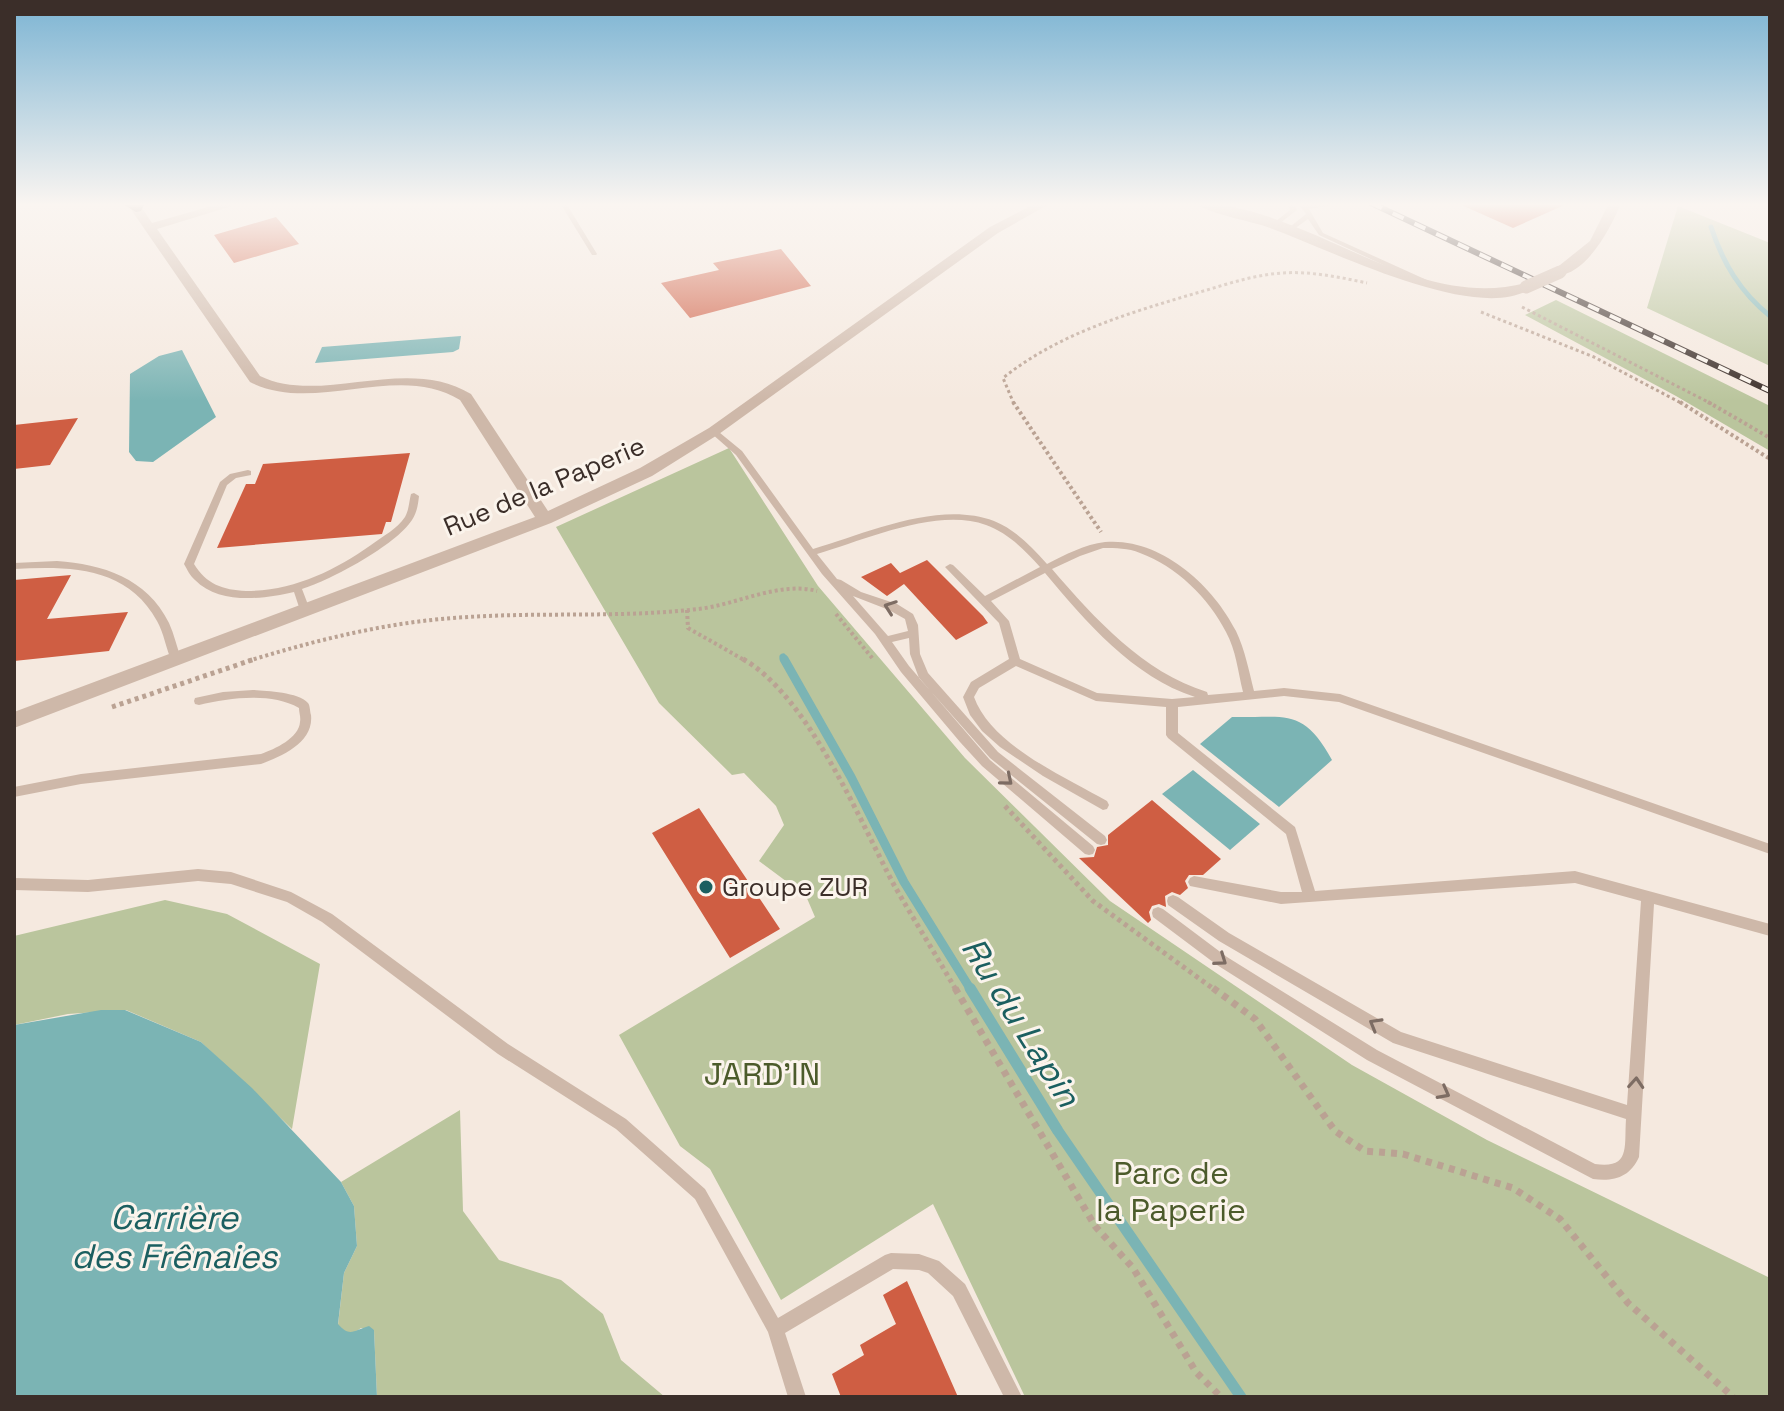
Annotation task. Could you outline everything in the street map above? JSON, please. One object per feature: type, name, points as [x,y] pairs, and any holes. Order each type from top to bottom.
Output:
[{"type":"street","points":[[176,269],[255,379],[275,388],[301,390],[427,382],[454,387],[466,397],[545,519]]},
{"type":"street","name":"Rue de la Paperie","points":[[14,720],[545,519],[646,472],[714,431],[941,269]]},
{"type":"street","points":[[1388,269],[1436,287],[1494,296],[1526,287],[1566,269]]},
{"type":"lane","points":[[1397,269],[1436,287]]},
{"type":"lane","points":[[714,431],[739,453],[827,574],[986,763],[1089,850]]},
{"type":"lane","points":[[248,473],[233,476],[223,484],[189,564],[191,572],[204,584],[231,592],[277,592],[297,588],[339,570],[398,531],[413,511],[414,496]]},
{"type":"lane","points":[[811,553],[931,519],[970,518],[995,524],[1017,536],[1148,671],[1178,688],[1212,697]]},
{"type":"lane","points":[[985,600],[1092,548],[1112,545],[1146,551],[1201,587],[1231,632],[1249,694]]},
{"type":"lane","points":[[14,566],[77,564],[109,571],[124,579],[152,604],[163,621],[176,659]]},
{"type":"lane","points":[[950,567],[1004,621],[1015,661]]},
{"type":"lane","points":[[827,574],[857,594],[902,611],[913,625],[915,654],[923,675],[985,746],[1101,840]]},
{"type":"lane","points":[[297,588],[305,610]]},
{"type":"lane","points":[[885,640],[914,633]]},
{"type":"lane","points":[[1015,661],[1096,697],[1172,703],[1284,692],[1340,698],[1770,849]]},
{"type":"lane","points":[[1015,661],[975,685],[968,697],[972,709],[1003,745],[1103,805]]},
{"type":"lane","points":[[14,792],[81,779],[147,775],[261,759],[285,749],[295,741],[306,724],[304,706],[287,697],[221,695],[199,701]]},
{"type":"lane","points":[[1172,703],[1172,735],[1291,831],[1310,897]]},
{"type":"lane","points":[[14,884],[88,886],[198,875],[231,878],[291,898],[327,918],[503,1049],[621,1124],[700,1194],[775,1329],[797,1397]]},
{"type":"lane","points":[[1194,882],[1281,898],[1575,877],[1770,930]]},
{"type":"lane","points":[[1158,913],[1222,961],[1372,1055],[1593,1171],[1607,1173],[1627,1166],[1631,1157],[1648,897]]},
{"type":"lane","points":[[1173,901],[1224,937],[1398,1038],[1633,1114]]},
{"type":"lane","points":[[775,1329],[891,1261],[919,1262],[933,1267],[959,1290],[1013,1397]]},
{"type":"path","points":[[1112,545],[1085,511],[1008,395],[1003,378],[1063,342],[1128,313],[1215,287],[1284,273],[1325,276],[1372,285]]},
{"type":"path","points":[[1514,300],[1530,312],[1694,394],[1770,438]]},
{"type":"path","points":[[1467,308],[1526,325],[1569,345],[1679,403],[1770,459]]},
{"type":"path","points":[[100,711],[308,644],[394,624],[687,610],[726,606],[803,586],[816,589],[824,599]]},
{"type":"path","points":[[687,610],[688,628],[748,662],[781,688],[840,780],[895,886],[1095,1226],[1133,1268],[1196,1372],[1221,1397]]},
{"type":"path","points":[[833,610],[881,668]]},
{"type":"path","points":[[1003,804],[1093,901],[1255,1019],[1335,1131],[1365,1151],[1403,1154],[1513,1188],[1560,1219],[1628,1303],[1733,1397]]},
{"type":"green space","points":[[1659,269],[1770,269],[1770,366],[1647,308]]},
{"type":"green space","points":[[1556,300],[1770,406],[1770,451],[1676,396],[1525,315]]},
{"type":"green space","name":"Parc de la Paperie","points":[[729,448],[818,586],[965,758],[1110,901],[1352,1065],[1487,1140],[1770,1278],[1770,1397],[1025,1397],[933,1204],[781,1300],[710,1169],[680,1146],[619,1035],[815,917],[806,896],[759,861],[784,825],[776,806],[744,773],[732,775],[659,703],[556,527]]},
{"type":"green space","points":[[165,900],[227,914],[320,964],[292,1129],[201,1042],[126,1010],[68,1014],[14,1025],[14,936]]},
{"type":"green space","points":[[460,1110],[463,1211],[499,1260],[561,1280],[603,1314],[621,1360],[665,1397],[377,1397],[374,1330],[361,1328],[352,1334],[346,1333],[338,1325],[344,1273],[357,1246],[354,1206],[341,1182]]},
{"type":"water","points":[[461,336],[459,349],[453,352],[315,363],[322,347]]},
{"type":"water","points":[[182,350],[216,417],[153,462],[136,461],[129,452],[130,374],[159,356]]},
{"type":"water","points":[[1232,717],[1280,717],[1302,723],[1322,743],[1332,760],[1279,807],[1200,744]]},
{"type":"water","points":[[1193,770],[1260,824],[1230,850],[1162,794]]},
{"type":"water","name":"Carrière des Frênaies","points":[[101,1010],[125,1010],[201,1042],[252,1088],[341,1182],[354,1206],[357,1246],[344,1273],[338,1324],[349,1332],[369,1326],[374,1330],[377,1397],[14,1397],[14,1025]]},
{"type":"building","points":[[797,269],[811,286],[690,318],[661,283],[719,270]]},
{"type":"building","points":[[78,418],[50,465],[14,469],[14,425]]},
{"type":"building","points":[[410,453],[391,522],[386,522],[382,534],[217,548],[246,484],[255,484],[263,464]]},
{"type":"building","points":[[927,560],[988,623],[956,640],[904,584],[887,596],[861,577],[891,563],[900,573]]},
{"type":"building","points":[[71,575],[47,619],[128,612],[109,651],[14,661],[14,580]]},
{"type":"building","points":[[1152,800],[1221,859],[1203,875],[1189,875],[1185,881],[1188,888],[1180,895],[1172,892],[1165,896],[1166,907],[1159,904],[1152,906],[1148,923],[1079,858],[1094,857],[1097,847],[1108,845],[1108,835]]},
{"type":"building","points":[[699,808],[780,929],[730,958],[652,833]]},
{"type":"building","points":[[907,1281],[958,1397],[841,1397],[832,1374],[864,1355],[860,1345],[896,1324],[883,1295]]},
{"type":"waterway","points":[[1730,269],[1750,297],[1770,316]]},
{"type":"waterway","name":"Ru du Lapin","points":[[784,659],[851,777],[904,882],[971,990]]},
{"type":"waterway","name":"Ru du Lapin","points":[[970,988],[1058,1131],[1241,1397]]},
{"type":"railway","points":[[1511,269],[1770,391]]},
{"type":"place","name":"Groupe ZUR","points":[[706,887]]},
{"type":"park label","name":"JARD'IN","points":[[762,1074]]}]
